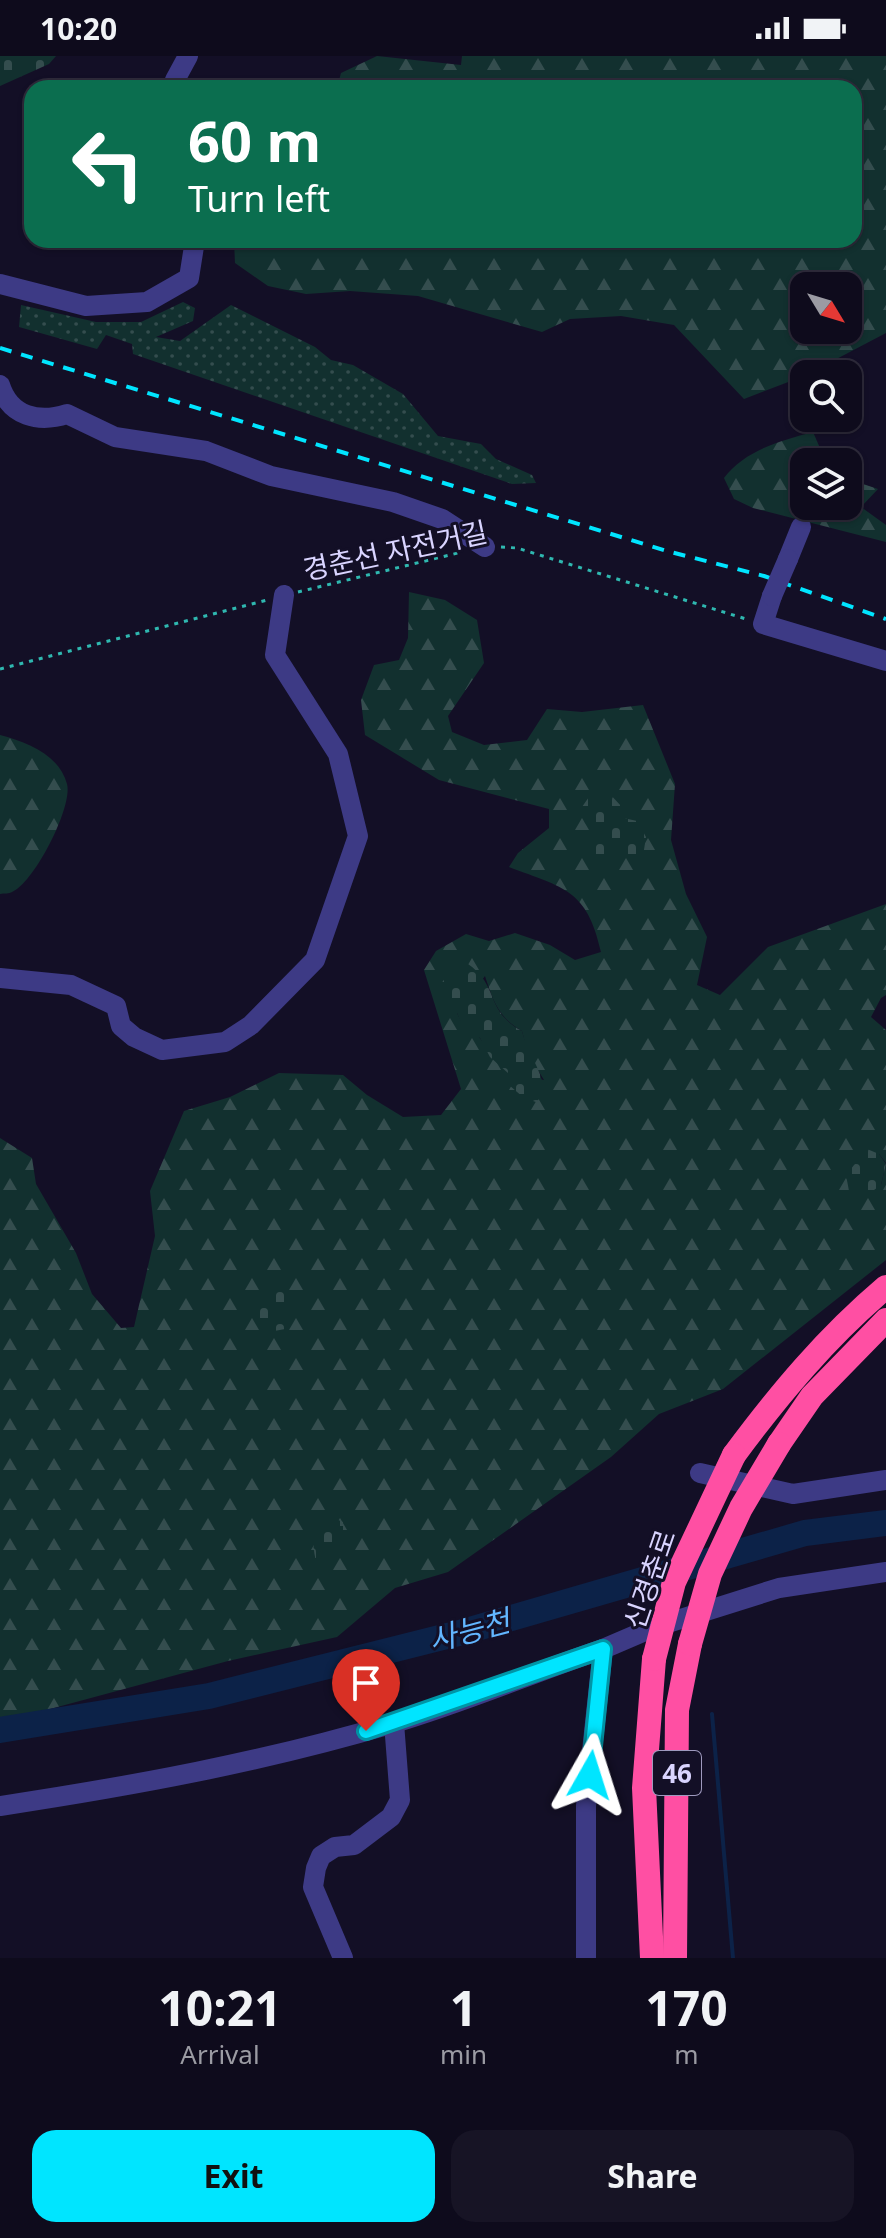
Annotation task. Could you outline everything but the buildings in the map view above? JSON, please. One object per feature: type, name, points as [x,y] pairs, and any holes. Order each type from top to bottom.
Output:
[{"type":"highway","name":"신경춘로","points":[[652,1958],[644,1773],[654,1659],[674,1582],[734,1455],[790,1380],[847,1320],[886,1287]]},
{"type":"highway","name":"신경춘로","points":[[675,1958],[677,1710],[690,1644],[710,1574],[741,1508],[812,1396],[886,1320]]},
{"type":"highway","points":[[635,1958],[637,1898],[648,1853]]},
{"type":"highway","points":[[676,1903],[689,1958]]},
{"type":"street","points":[[175,80],[188,56]]},
{"type":"street","points":[[0,284],[86,306],[147,302],[189,278],[194,248]]},
{"type":"street","points":[[0,385],[3,394],[27,417],[47,421],[67,414],[115,437],[206,451],[271,476],[393,502],[442,519],[485,547]]},
{"type":"street","points":[[801,527],[763,624],[886,661]]},
{"type":"street","points":[[0,978],[71,985],[116,1006],[121,1026],[134,1037],[162,1050],[225,1042],[251,1025],[315,960],[358,836],[338,754],[275,655],[284,595]]},
{"type":"street","points":[[700,1473],[793,1494],[886,1480]]},
{"type":"street","points":[[0,1806],[125,1788],[394,1723],[603,1649],[652,1628],[779,1588],[886,1572]]},
{"type":"street","points":[[586,1958],[586,1806],[603,1649]]},
{"type":"street","points":[[343,1958],[313,1887],[316,1868],[321,1856],[335,1847],[354,1845],[391,1817],[400,1800],[394,1723]]},
{"type":"path","name":"경춘선 자전거길","points":[[0,669],[284,595],[485,547],[517,548],[763,624]]},
{"type":"green space","points":[[0,56],[56,56],[49,64],[0,86]]},
{"type":"green space","points":[[377,56],[461,65],[462,56],[886,56],[886,333],[835,360],[790,360],[790,381],[744,399],[674,325],[621,316],[570,319],[542,332],[418,296],[350,291],[306,294],[268,286],[235,263],[234,248],[862,248],[862,80],[339,80],[341,73]]},
{"type":"green space","points":[[183,302],[195,308],[193,321],[156,337],[180,341],[231,305],[315,347],[331,360],[353,365],[403,394],[438,436],[481,444],[496,459],[532,475],[536,483],[512,484],[133,354],[132,344],[106,335],[97,349],[19,327],[21,305],[96,322],[141,322]]},
{"type":"green space","points":[[813,432],[820,448],[790,448],[790,517],[753,508],[734,499],[724,478],[732,468],[764,448]]},
{"type":"green space","points":[[862,484],[878,489],[862,506]]},
{"type":"green space","points":[[862,508],[886,525],[886,542],[800,520],[862,520]]},
{"type":"green space","points":[[409,592],[445,600],[477,620],[484,663],[448,716],[452,732],[484,745],[527,740],[547,709],[582,712],[643,705],[675,784],[671,840],[686,894],[707,937],[697,985],[720,995],[768,947],[886,904],[886,995],[881,998],[871,1017],[886,1030],[886,1163],[879,1154],[881,1185],[886,1164],[886,1260],[723,1389],[659,1414],[611,1457],[448,1572],[395,1588],[337,1637],[228,1661],[24,1716],[0,1718],[0,1138],[32,1158],[36,1184],[76,1253],[92,1294],[121,1328],[134,1327],[155,1236],[150,1191],[184,1111],[230,1097],[279,1073],[343,1075],[367,1095],[403,1117],[441,1115],[461,1089],[424,970],[436,951],[466,934],[489,941],[515,933],[550,945],[575,960],[601,952],[595,931],[580,903],[559,887],[509,867],[518,853],[549,828],[549,809],[439,780],[365,735],[361,700],[374,665],[399,660],[408,638]],"holes":[[[485,976],[502,1014],[522,1031],[528,1054],[544,1080],[506,1070],[460,1019],[457,1013]]]},
{"type":"green space","points":[[0,735],[20,741],[49,757],[63,774],[67,795],[58,826],[31,875],[11,893],[0,894]]},
{"type":"green space","points":[[608,792],[621,806],[619,817],[637,821],[646,837],[643,856],[603,858],[582,847],[604,832],[585,823],[582,807],[591,794]]},
{"type":"green space","points":[[468,964],[485,981],[502,1015],[522,1031],[543,1086],[544,1094],[536,1102],[524,1098],[509,1085],[508,1073],[490,1057],[480,1038],[464,1029],[457,1013],[441,1000],[440,985],[453,968]]},
{"type":"green space","points":[[867,1149],[879,1154],[886,1164],[881,1185],[867,1195],[849,1191],[846,1175]]},
{"type":"green space","points":[[267,1291],[284,1291],[292,1307],[285,1329],[269,1332],[255,1319],[254,1301]]},
{"type":"green space","points":[[326,1515],[343,1522],[343,1540],[332,1560],[317,1565],[314,1538]]},
{"type":"waterway","name":"사능천","points":[[0,1730],[209,1696],[463,1632],[805,1533],[886,1523]]},
{"type":"waterway","points":[[712,1714],[733,1958]]},
{"type":"railway","points":[[0,348],[667,551],[764,576],[886,619]]},
{"type":"route","points":[[366,1731],[603,1649],[590,1775]]}]
